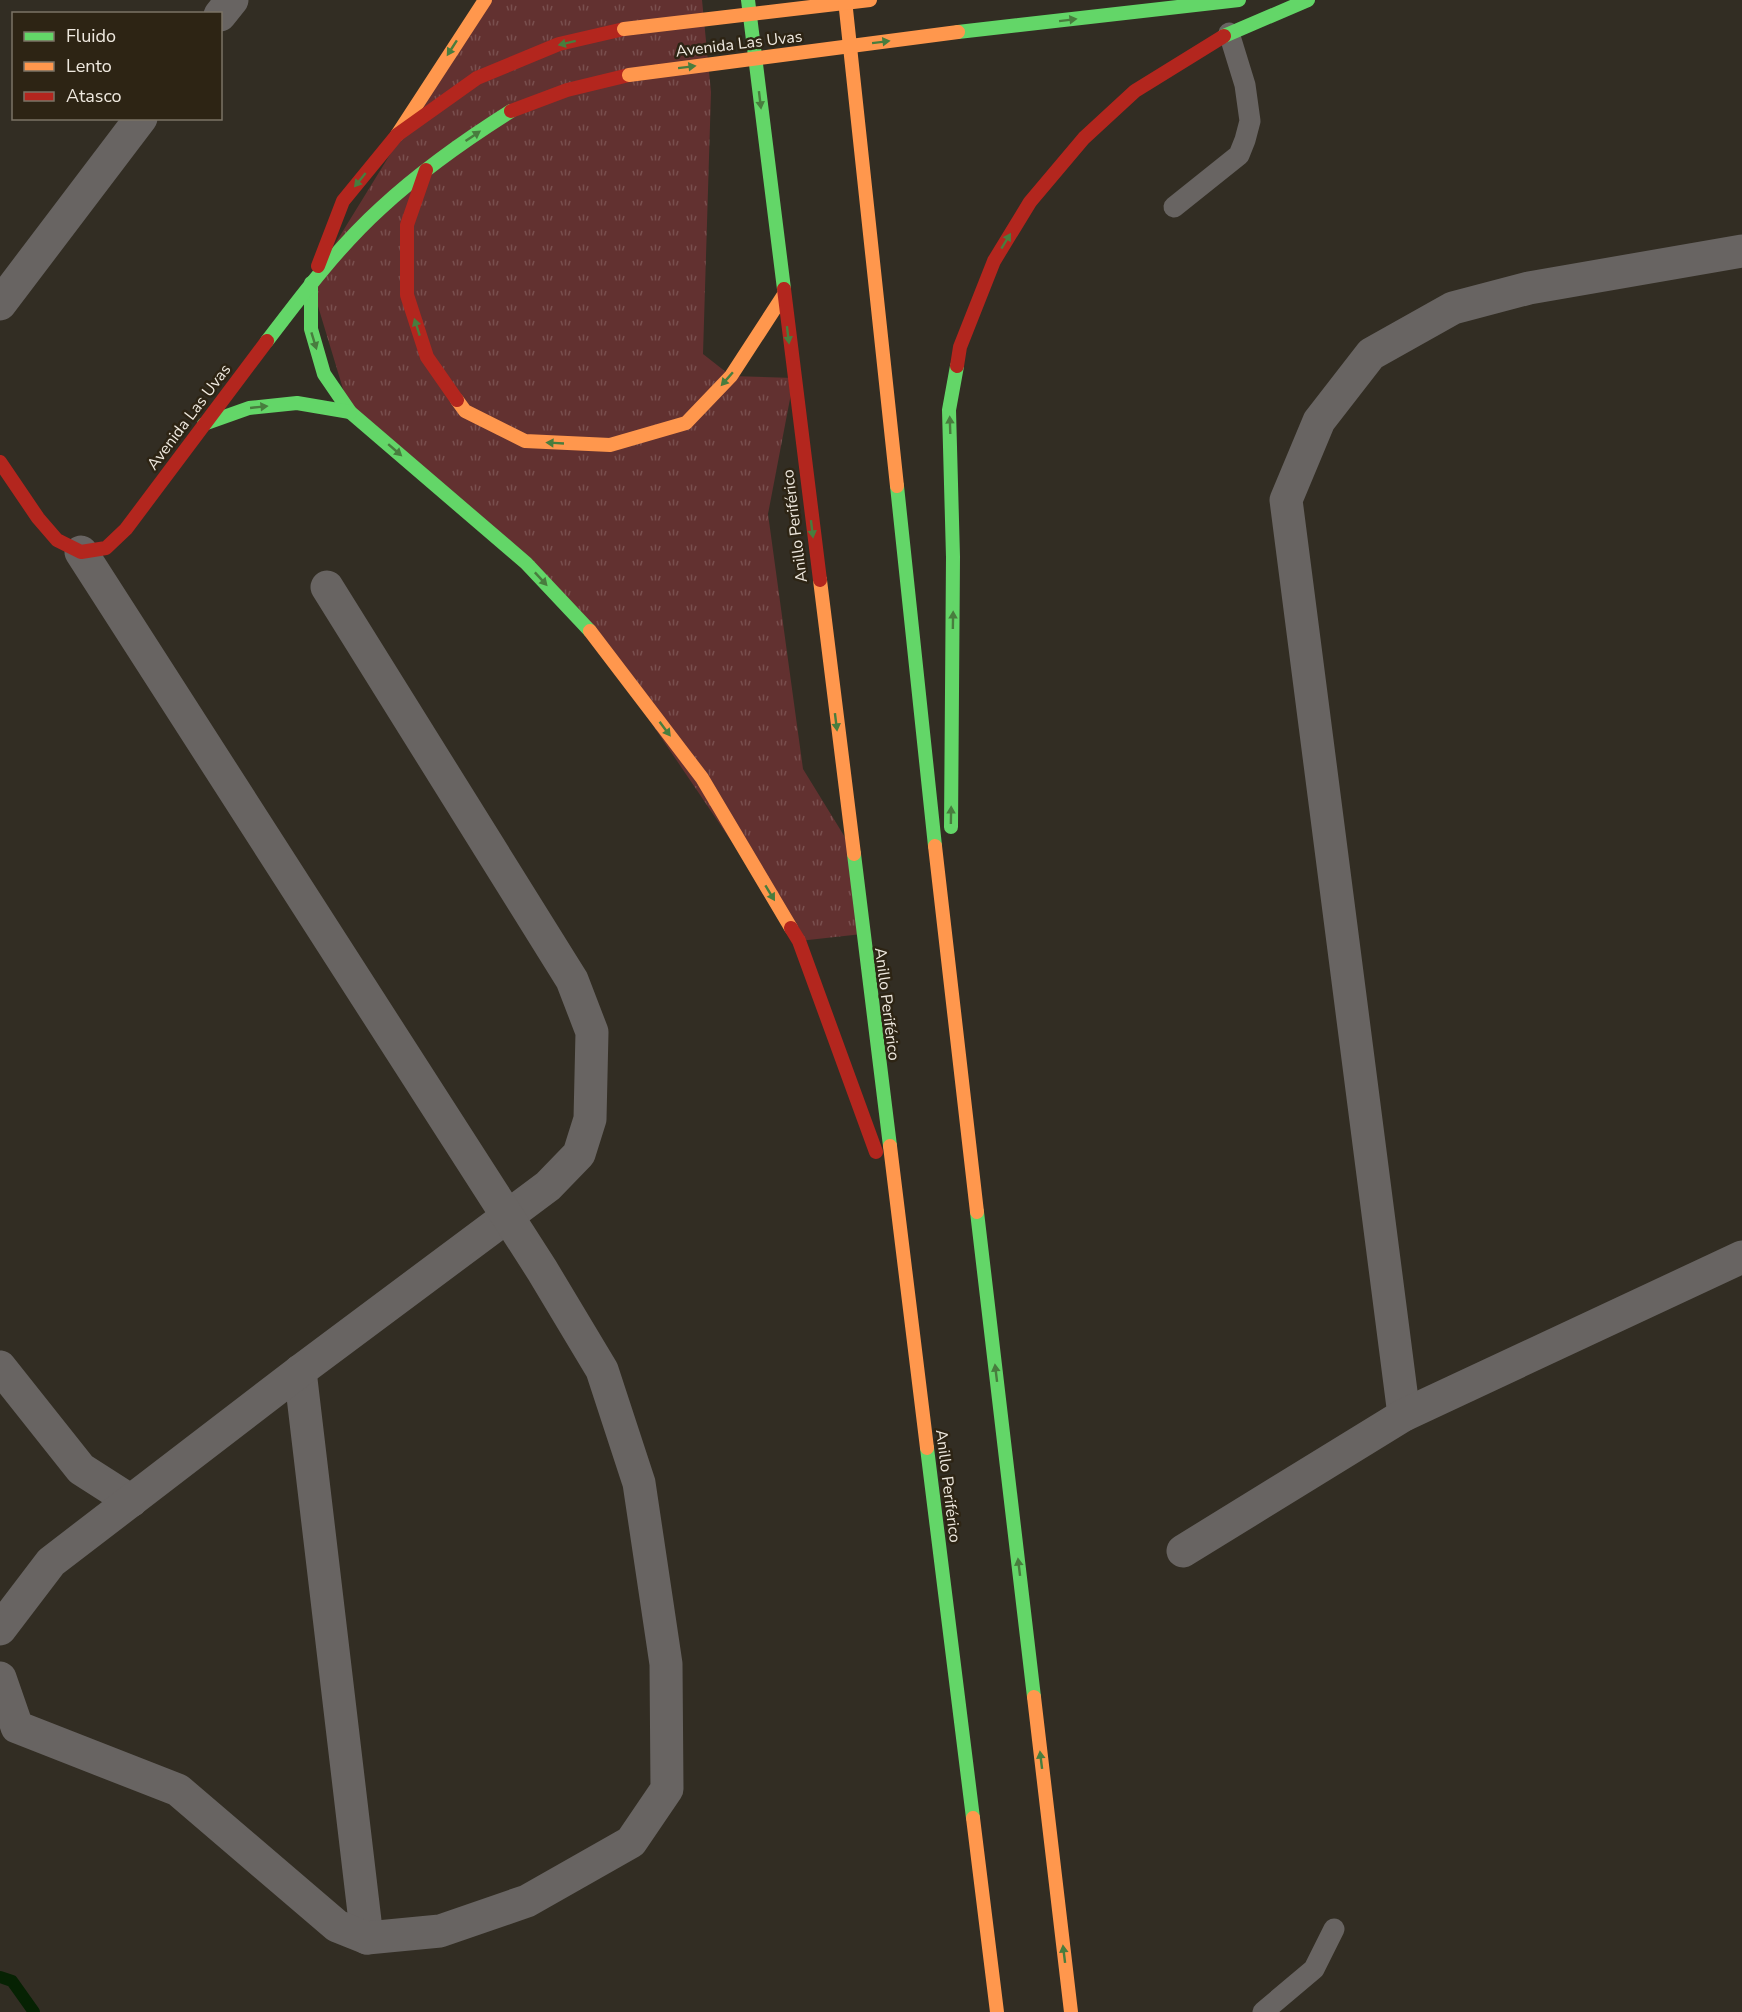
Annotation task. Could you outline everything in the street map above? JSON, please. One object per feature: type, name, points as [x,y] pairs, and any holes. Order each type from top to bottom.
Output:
[{"type":"main road","points":[[397,135],[485,0]]},
{"type":"main road","name":"Anillo Periférico","points":[[748,0],[997,2012]]},
{"type":"main road","points":[[845,0],[949,978],[1071,2012]]},
{"type":"main road","name":"Avenida Las Uvas","points":[[312,284],[343,201],[397,135],[477,78],[559,44],[624,29],[870,0]]},
{"type":"main road","name":"Avenida Las Uvas","points":[[81,552],[106,548],[126,529],[312,284],[380,209],[426,170],[472,136],[516,108],[567,90],[629,75],[957,32],[1239,0]]},
{"type":"main road","points":[[951,838],[953,557],[949,410],[960,347],[994,261],[1030,202],[1084,138],[1135,91],[1228,33],[1308,0]]},
{"type":"main road","points":[[990,29],[1058,7]]},
{"type":"main road","points":[[426,170],[407,225],[407,295],[428,357],[465,411],[525,441],[610,445],[686,423],[731,376],[783,296]]},
{"type":"main road","points":[[312,284],[310,329],[324,374],[350,412],[526,563],[588,628],[702,778],[799,941],[896,1208]]},
{"type":"main road","points":[[204,424],[249,408],[297,403],[350,412]]},
{"type":"main road","points":[[0,462],[38,518],[57,540],[81,552]]},
{"type":"main road","points":[[949,978],[950,861]]},
{"type":"street","points":[[222,12],[232,0]]},
{"type":"street","points":[[0,304],[139,120]]},
{"type":"street","points":[[1404,1414],[1286,500],[1319,421],[1371,354],[1453,308],[1529,288],[1742,251]]},
{"type":"street","points":[[0,1678],[16,1727],[178,1790],[337,1926],[367,1938],[440,1931],[527,1901],[631,1842],[667,1789],[666,1664],[639,1483],[602,1370],[542,1270],[81,552]]},
{"type":"street","points":[[0,1629],[51,1562],[300,1371],[548,1186],[579,1154],[590,1119],[592,1032],[572,980],[327,587]]},
{"type":"street","points":[[1183,1551],[1404,1414],[1742,1257]]},
{"type":"street","points":[[0,1367],[81,1469],[131,1501]]},
{"type":"street","points":[[300,1371],[367,1938]]},
{"type":"lane","points":[[1174,207],[1239,155],[1245,140],[1250,121],[1245,85],[1228,33]]},
{"type":"lane","points":[[1263,2012],[1314,1969],[1334,1929]]},
{"type":"green space","points":[[485,0],[702,0],[711,92],[703,354],[731,376],[794,378],[768,514],[803,769],[851,847],[862,934],[799,941],[587,628],[350,412],[311,283]]},
{"type":"waterway","points":[[0,1977],[12,1981],[34,2012]]},
{"type":"traffic: fast","points":[[748,0],[784,289]]},
{"type":"traffic: fast","points":[[958,32],[1239,0]]},
{"type":"traffic: fast","points":[[1224,36],[1308,0]]},
{"type":"traffic: fast","points":[[267,341],[335,255],[365,223],[444,156],[511,111]]},
{"type":"traffic: fast","points":[[311,283],[311,329],[324,374],[350,412],[526,563],[590,631]]},
{"type":"traffic: fast","points":[[951,827],[953,557],[949,410],[957,366]]},
{"type":"traffic: fast","points":[[204,424],[249,408],[297,403],[350,412]]},
{"type":"traffic: fast","points":[[897,486],[935,846]]},
{"type":"traffic: fast","points":[[854,854],[890,1146]]},
{"type":"traffic: fast","points":[[977,1212],[1034,1697]]},
{"type":"traffic: fast","points":[[927,1448],[973,1818]]},
{"type":"traffic: slow","points":[[397,135],[485,0]]},
{"type":"traffic: slow","points":[[845,0],[897,486]]},
{"type":"traffic: slow","points":[[624,29],[870,0]]},
{"type":"traffic: slow","points":[[629,75],[958,32]]},
{"type":"traffic: slow","points":[[457,400],[465,411],[525,441],[610,445],[686,423],[731,376],[783,296]]},
{"type":"traffic: slow","points":[[820,580],[854,854]]},
{"type":"traffic: slow","points":[[590,631],[702,778],[791,928]]},
{"type":"traffic: slow","points":[[935,846],[977,1212]]},
{"type":"traffic: slow","points":[[890,1146],[927,1448]]},
{"type":"traffic: slow","points":[[1034,1697],[1071,2012]]},
{"type":"traffic: slow","points":[[973,1818],[997,2012]]},
{"type":"traffic: jam","points":[[318,266],[343,201],[397,135],[477,78],[559,44],[624,29]]},
{"type":"traffic: jam","points":[[957,366],[960,347],[994,261],[1030,202],[1084,138],[1135,91],[1224,36]]},
{"type":"traffic: jam","points":[[511,111],[567,90],[629,75]]},
{"type":"traffic: jam","points":[[426,170],[407,225],[407,295],[427,357],[457,400]]},
{"type":"traffic: jam","points":[[784,289],[820,580]]},
{"type":"traffic: jam","points":[[0,462],[38,518],[57,540],[81,552],[106,548],[126,529],[267,341]]},
{"type":"traffic: jam","points":[[791,928],[799,941],[876,1152]]}]
